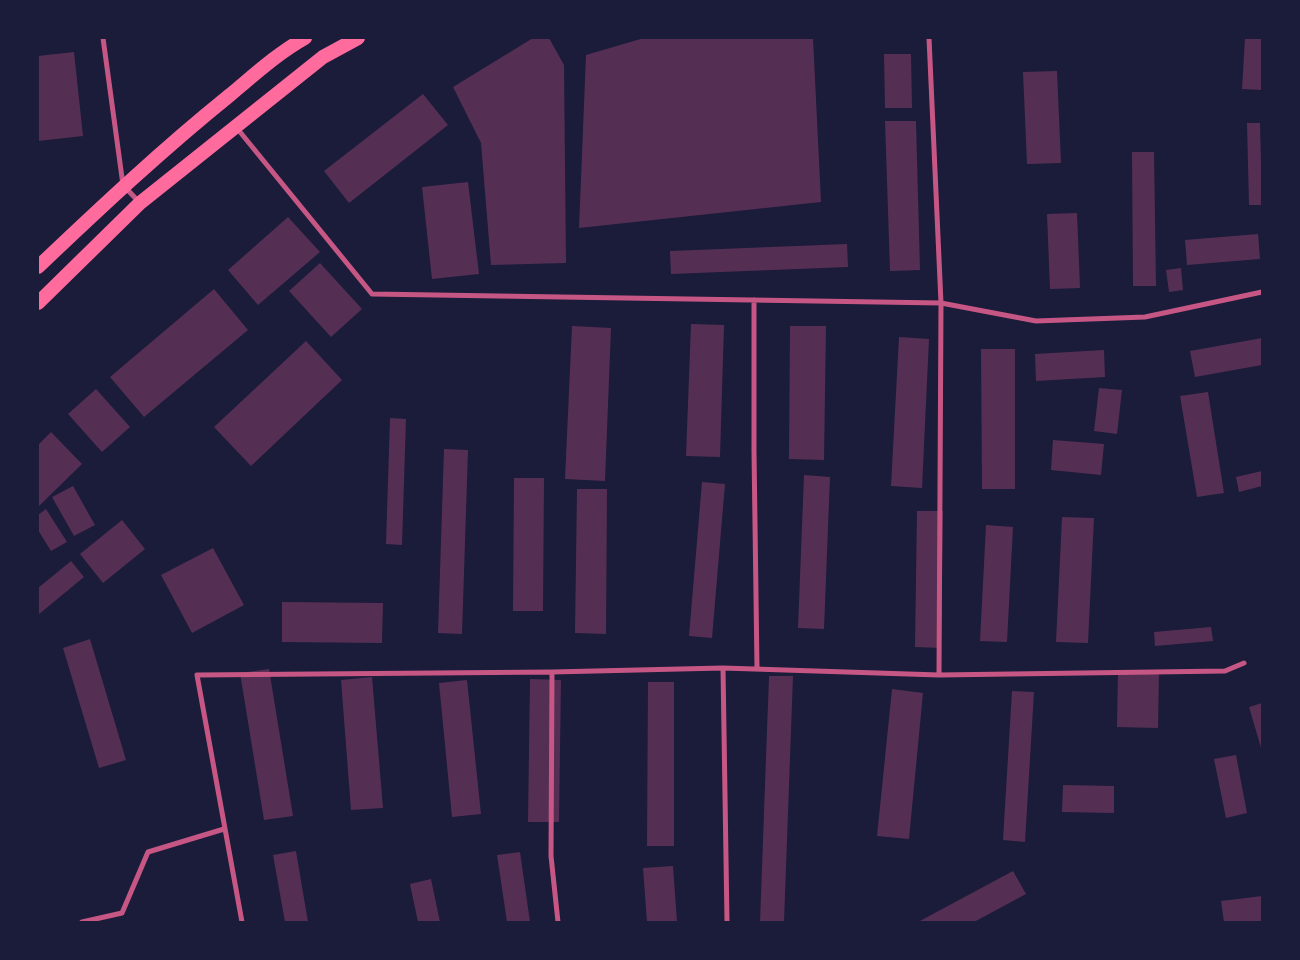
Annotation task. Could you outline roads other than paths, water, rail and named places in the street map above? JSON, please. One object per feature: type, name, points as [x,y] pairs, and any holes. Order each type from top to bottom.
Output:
[{"type":"highway","points":[[38,267],[123,185],[215,106],[290,46],[305,38]]},
{"type":"highway","points":[[38,303],[140,203],[323,57],[358,38]]},
{"type":"street","points":[[103,38],[123,185],[140,203]]},
{"type":"street","points":[[930,38],[941,303],[939,675]]},
{"type":"street","points":[[235,126],[372,294],[941,303],[1036,321],[1145,317],[1262,292]]},
{"type":"street","points":[[754,300],[757,668]]},
{"type":"street","points":[[242,922],[196,675],[757,668],[939,675],[1225,671],[1244,663]]},
{"type":"street","points":[[724,668],[728,922]]},
{"type":"street","points":[[552,672],[551,856],[558,922]]},
{"type":"street","points":[[82,922],[122,913],[148,852],[224,829]]}]
